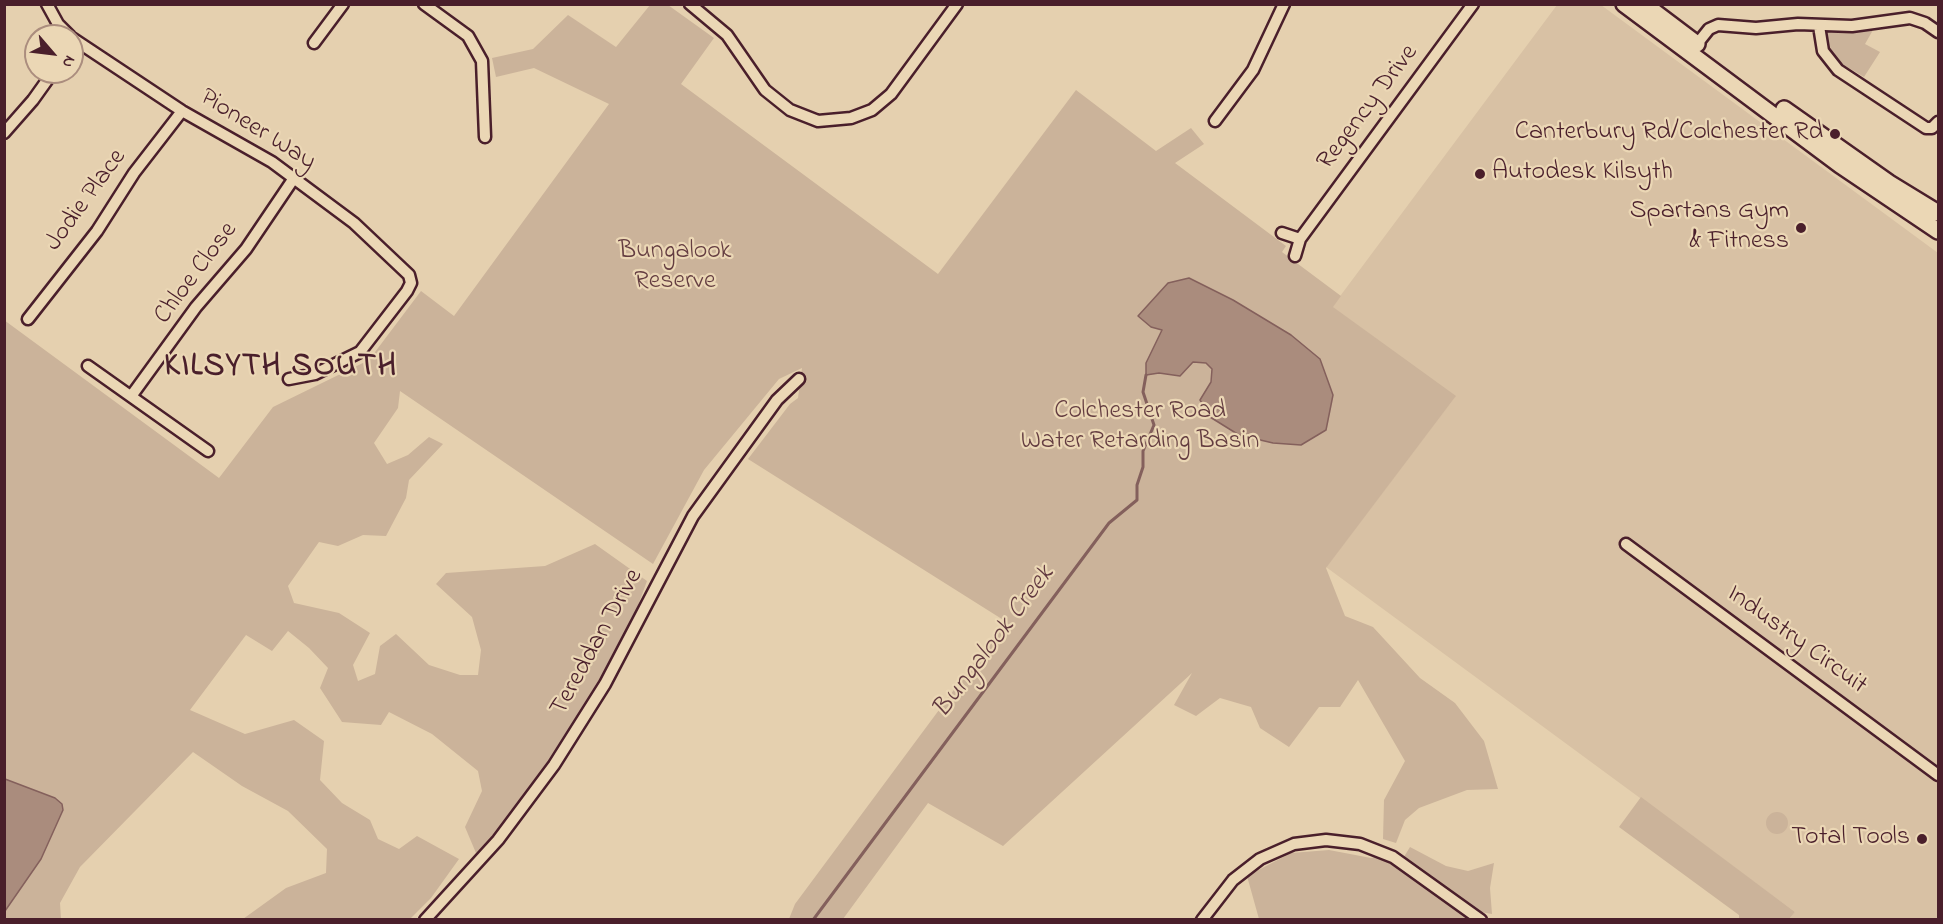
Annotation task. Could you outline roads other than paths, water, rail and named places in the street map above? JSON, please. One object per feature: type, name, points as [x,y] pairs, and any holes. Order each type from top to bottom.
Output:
[{"type":"main road","points":[[1624,4],[1694,48],[1938,213]]},
{"type":"main road","points":[[1644,4],[1694,48],[1840,165],[1938,231]]},
{"type":"street","name":"Pioneer Way","points":[[47,4],[58,24]]},
{"type":"street","points":[[314,43],[343,4]]},
{"type":"street","points":[[424,4],[468,36],[482,61],[485,137]]},
{"type":"street","points":[[690,4],[727,35],[765,90],[790,110],[818,121],[851,118],[879,105],[891,94],[957,4]]},
{"type":"street","points":[[1215,121],[1253,70],[1284,4]]},
{"type":"street","name":"Regency Drive","points":[[1295,256],[1300,239],[1473,4]]},
{"type":"street","points":[[1694,48],[1714,26],[1756,28],[1805,24],[1852,26],[1910,18],[1925,23],[1938,32]]},
{"type":"street","points":[[1820,26],[1823,51],[1831,63],[1934,125]]},
{"type":"street","name":"Pioneer Way","points":[[84,47],[182,111],[272,162],[354,223],[409,274],[411,283],[407,291],[360,352],[315,374],[290,379]]},
{"type":"street","points":[[4,134],[44,84]]},
{"type":"street","name":"Jodie Place","points":[[28,318],[97,231],[134,173],[182,111]]},
{"type":"street","name":"Chloe Close","points":[[132,395],[196,307],[246,249],[294,178]]},
{"type":"street","points":[[1282,233],[1300,239]]},
{"type":"street","points":[[88,366],[132,395],[208,452]]},
{"type":"street","name":"Tereddan Drive","points":[[425,920],[491,848],[554,765],[605,684],[693,516],[777,400],[799,380]]},
{"type":"street","name":"Industry Circuit","points":[[1626,544],[1938,775]]},
{"type":"street","points":[[1202,920],[1233,880],[1260,859],[1294,844],[1326,840],[1360,843],[1393,857],[1481,920]]},
{"type":"waterway","name":"Bungalook Creek","points":[[813,920],[1109,523],[1137,500],[1137,485],[1143,467],[1143,451],[1154,425],[1143,392],[1146,375]]},
{"type":"place","name":"Canterbury Rd/Colchester Rd","points":[[1835,134]]},
{"type":"place","name":"Autodesk Kilsyth","points":[[1480,174]]},
{"type":"place","name":"Spartans Gym & Fitness","points":[[1801,228]]},
{"type":"place","name":"Total Tools","points":[[1922,839]]},
{"type":"district","name":"KILSYTH SOUTH","points":[[281,369]]},
{"type":"park label","name":"Bungalook Reserve","points":[[675,268]]},
{"type":"park label","name":"Colchester Road Water Retarding Basin","points":[[1140,428]]}]
